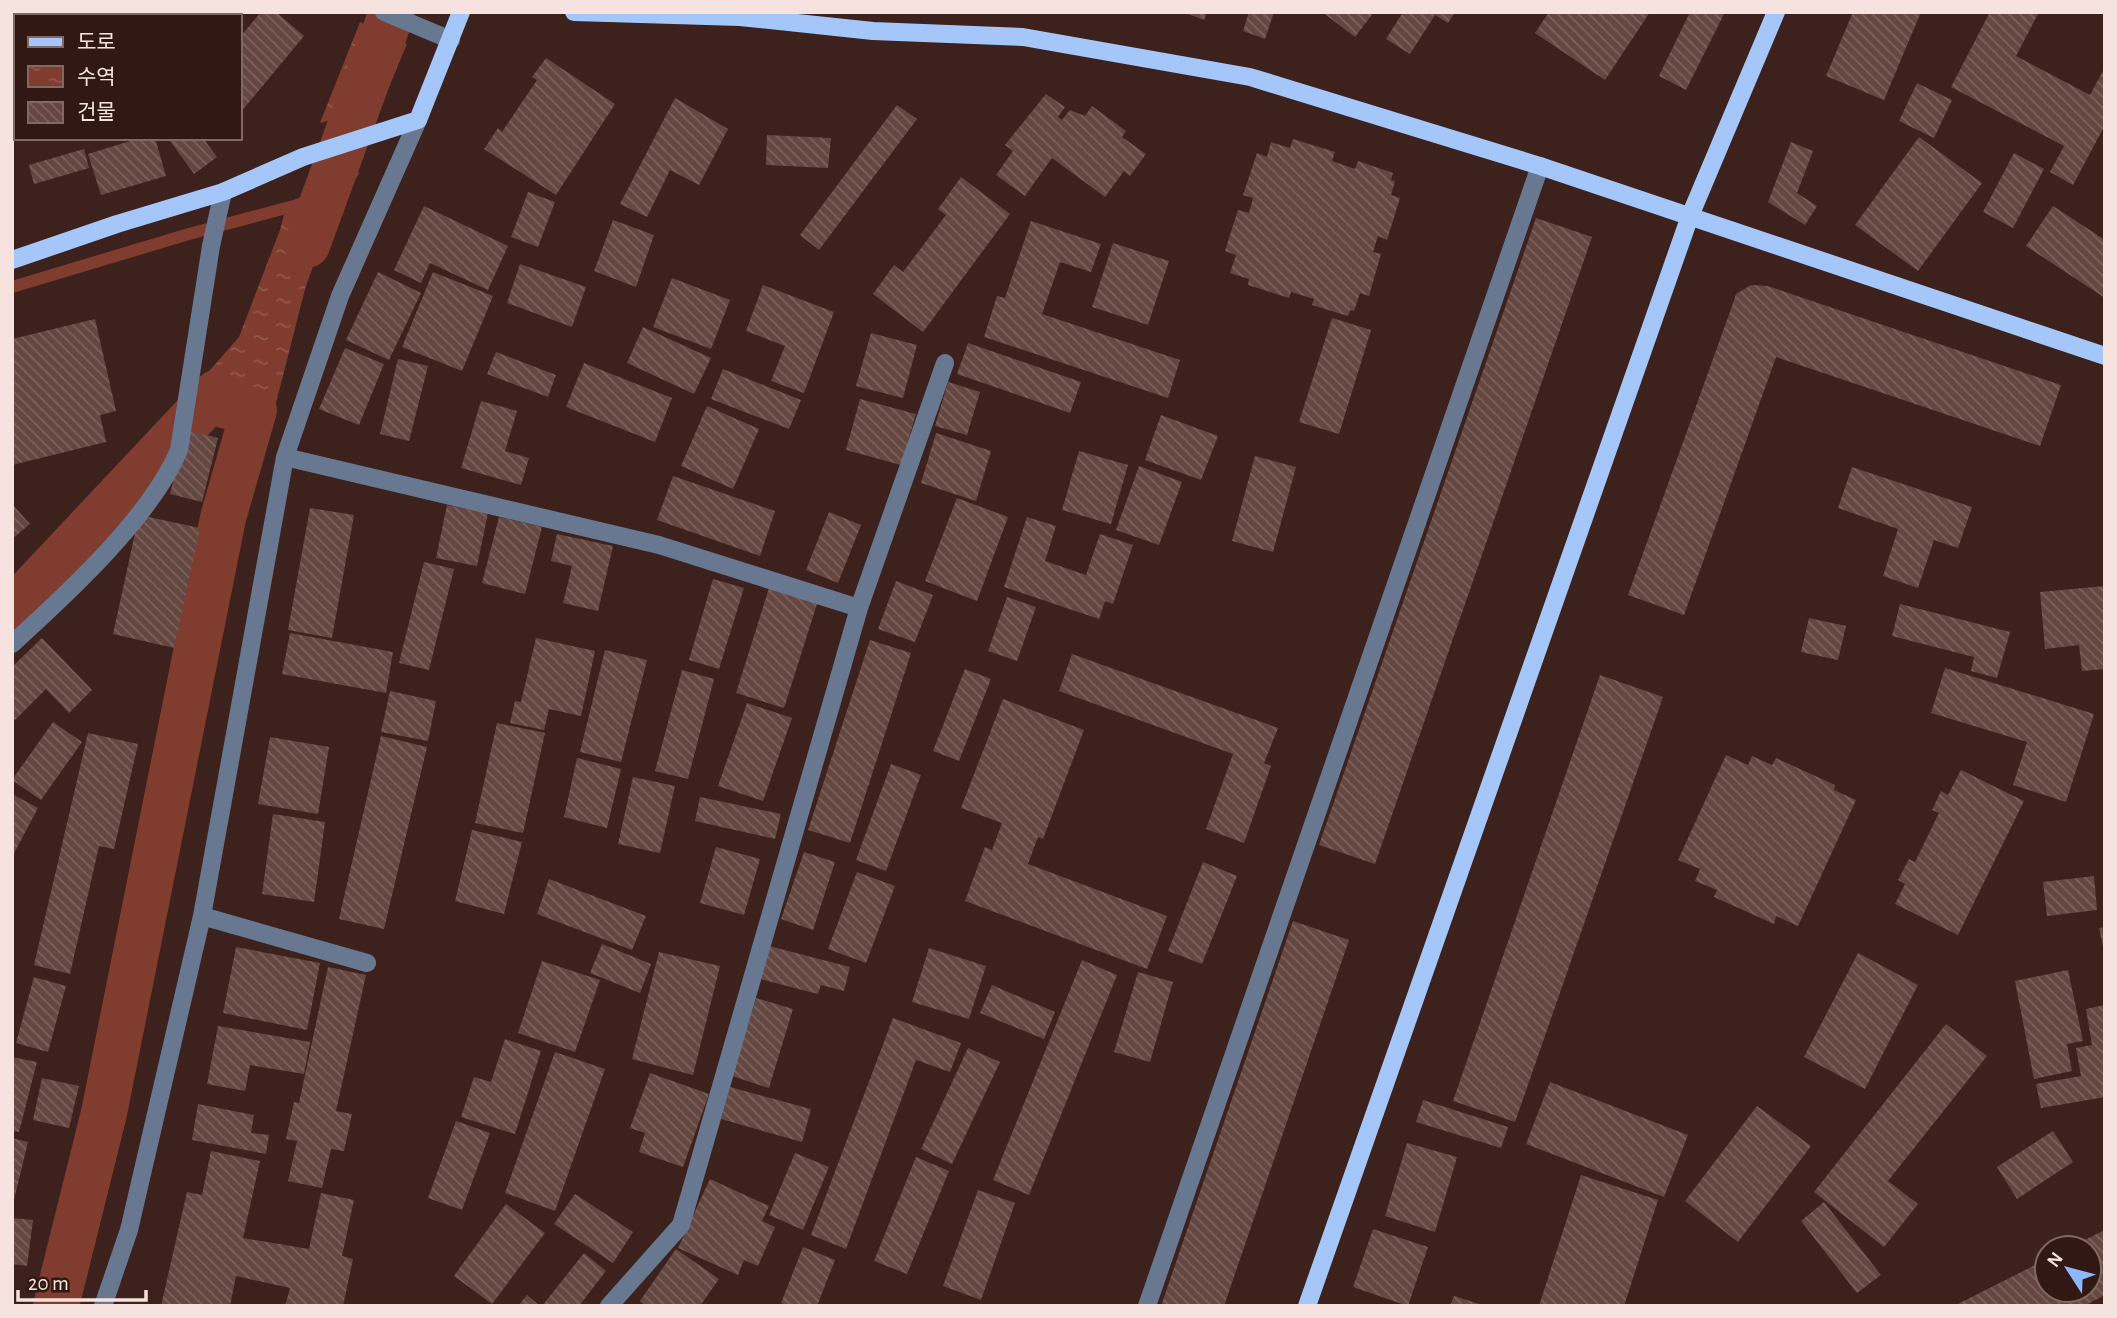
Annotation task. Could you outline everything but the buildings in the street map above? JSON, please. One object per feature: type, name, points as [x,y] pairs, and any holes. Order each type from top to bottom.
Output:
[{"type":"main road","points":[[12,260],[223,192],[303,157],[418,120],[461,12]]},
{"type":"main road","points":[[574,12],[740,17],[873,31],[1023,37],[1250,77],[1540,166],[2105,356]]},
{"type":"main road","points":[[1307,1306],[1690,216],[1776,12]]},
{"type":"street","points":[[384,12],[451,40]]},
{"type":"street","points":[[103,1306],[129,1230],[202,916],[285,457],[340,296],[418,120]]},
{"type":"street","points":[[1147,1306],[1540,166]]},
{"type":"street","points":[[12,643],[59,602],[167,479],[179,450],[211,246],[223,192]]},
{"type":"street","points":[[609,1306],[681,1225],[859,608],[945,362]]},
{"type":"street","points":[[285,457],[659,545],[859,608]]},
{"type":"street","points":[[202,916],[367,963]]},
{"type":"water","points":[[360,22],[407,44],[381,106],[320,123]]},
{"type":"water","points":[[360,172],[329,221],[305,289],[258,474],[223,465],[228,430],[191,420],[196,386],[239,337],[280,230],[287,203]]},
{"type":"waterway","points":[[307,245],[392,12]]},
{"type":"waterway","points":[[12,287],[301,204]]},
{"type":"waterway","points":[[12,610],[216,393]]},
{"type":"waterway","points":[[56,1306],[104,1113],[223,518],[254,410]]}]
